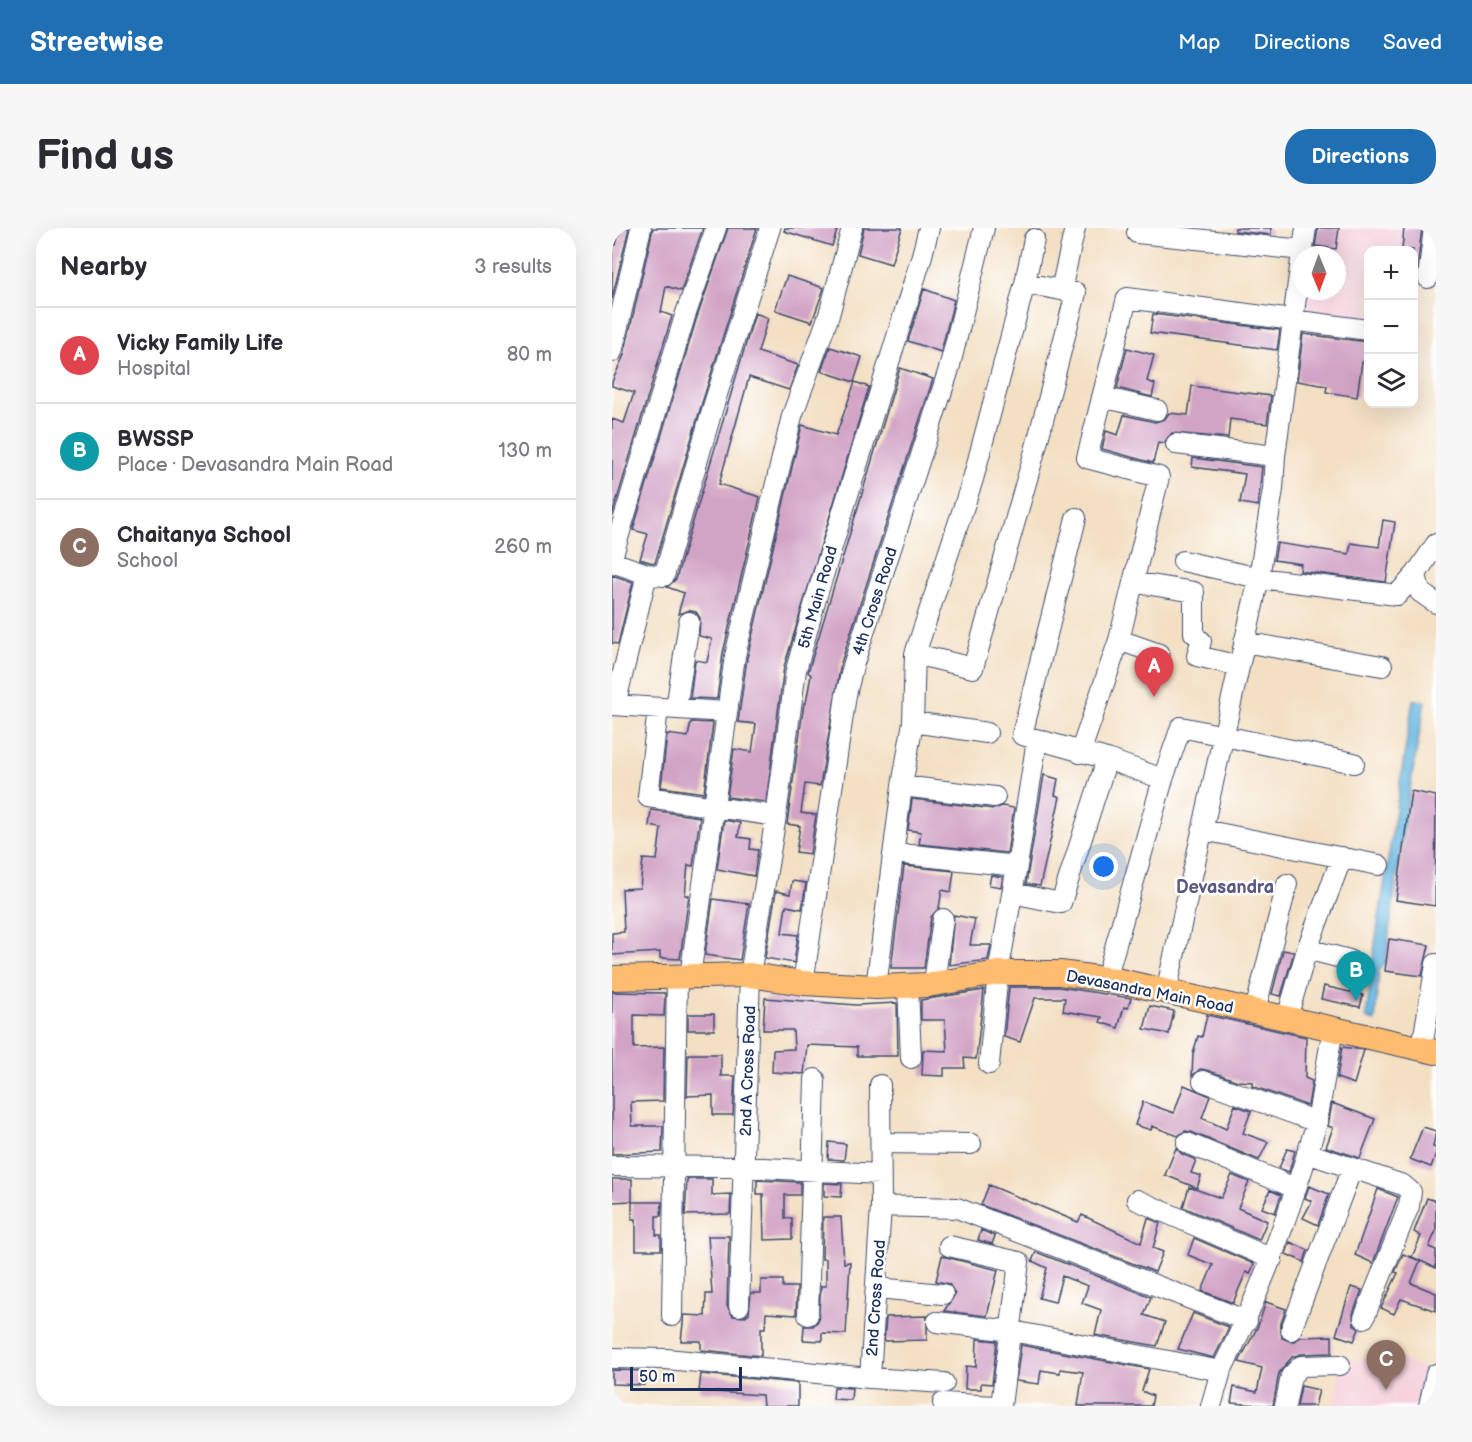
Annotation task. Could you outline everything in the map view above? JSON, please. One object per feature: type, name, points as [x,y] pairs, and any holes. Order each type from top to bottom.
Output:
[{"type":"main road","name":"Devasandra Main Road","points":[[612,978],[750,975],[803,983],[876,987],[908,986],[998,973],[1043,972],[1106,979],[1429,1050]]},
{"type":"street","points":[[612,352],[641,228]]},
{"type":"street","points":[[612,558],[685,316],[716,228]]},
{"type":"street","points":[[612,562],[647,574],[664,576],[713,407],[770,228]]},
{"type":"street","points":[[672,1316],[683,977],[735,656],[772,490],[792,416],[829,315],[852,228]]},
{"type":"street","name":"5th Main Road","points":[[750,975],[776,816],[796,670],[817,594],[921,259],[928,228]]},
{"type":"street","name":"4th Cross Road","points":[[803,983],[846,695],[853,666],[949,369],[984,228]]},
{"type":"street","points":[[1061,290],[1075,228]]},
{"type":"street","points":[[1303,246],[1306,228]]},
{"type":"street","points":[[1428,278],[1434,228]]},
{"type":"street","points":[[1137,233],[1292,254]]},
{"type":"street","points":[[876,987],[902,786],[914,722],[915,654],[973,479],[1025,282],[1034,238]]},
{"type":"street","points":[[915,654],[973,668],[1035,451],[1076,293],[1025,282]]},
{"type":"street","points":[[1080,753],[1119,640],[1159,477],[1087,458],[1127,298],[1364,329]]},
{"type":"street","points":[[1166,992],[1259,578],[1273,489],[1275,456],[1295,300]]},
{"type":"street","points":[[1102,397],[1157,410]]},
{"type":"street","points":[[1176,444],[1275,456]]},
{"type":"street","points":[[1076,518],[1022,735],[1107,759],[1163,779]]},
{"type":"street","points":[[1183,561],[1259,578],[1397,595],[1416,574],[1436,544]]},
{"type":"street","points":[[647,574],[613,705],[727,712]]},
{"type":"street","points":[[1416,574],[1420,592],[1431,600]]},
{"type":"street","points":[[1133,582],[1194,592],[1197,656],[1239,666]]},
{"type":"street","points":[[689,622],[667,708],[648,797],[776,816]]},
{"type":"street","points":[[1119,640],[1160,654]]},
{"type":"street","points":[[1244,642],[1382,666]]},
{"type":"street","points":[[914,722],[987,733]]},
{"type":"street","points":[[1106,979],[1163,779],[1181,727],[1354,763]]},
{"type":"street","points":[[989,1064],[998,973],[1037,741]]},
{"type":"street","points":[[1012,893],[1061,903],[1107,759]]},
{"type":"street","points":[[902,786],[995,797]]},
{"type":"street","points":[[1203,830],[1379,866]]},
{"type":"street","points":[[894,853],[1017,866]]},
{"type":"street","points":[[1287,1018],[1307,949],[1342,857]]},
{"type":"street","points":[[1255,1011],[1287,884]]},
{"type":"street","points":[[934,983],[943,919]]},
{"type":"street","points":[[1307,949],[1349,960]]},
{"type":"street","points":[[1429,1050],[1436,964]]},
{"type":"street","name":"2nd A Cross Road","points":[[739,1306],[750,975]]},
{"type":"street","points":[[908,986],[911,1058]]},
{"type":"street","points":[[1211,1406],[1221,1371],[1247,1321],[1272,1259],[1307,1153],[1317,1122],[1333,1028]]},
{"type":"street","points":[[808,1315],[815,1079]]},
{"type":"street","points":[[1203,1081],[1317,1122]]},
{"type":"street","name":"2nd Cross Road","points":[[612,1358],[678,1360],[870,1378],[881,1206],[879,1085]]},
{"type":"street","points":[[880,1143],[971,1144]]},
{"type":"street","points":[[1187,1143],[1295,1188]]},
{"type":"street","points":[[1307,1153],[1403,1185],[1412,1192],[1409,1206],[1364,1318]]},
{"type":"street","points":[[612,1166],[743,1167],[880,1174]]},
{"type":"street","points":[[1291,1330],[1352,1168]]},
{"type":"street","points":[[1137,1200],[1272,1259]]},
{"type":"street","points":[[881,1206],[957,1208],[1247,1321]]},
{"type":"street","points":[[949,1246],[1019,1262],[1001,1406]]},
{"type":"street","points":[[876,1288],[944,1294]]},
{"type":"street","points":[[937,1322],[1012,1331],[1221,1371]]},
{"type":"street","points":[[1285,1406],[1291,1376],[1301,1366],[1340,1365]]},
{"type":"street","points":[[870,1378],[944,1383]]},
{"type":"street","points":[[943,1403],[994,1406]]},
{"type":"shaded area","points":[[1311,228],[1431,228],[1418,318],[1418,246],[1364,246],[1364,325],[1298,315],[1300,300],[1346,300],[1346,246],[1308,246]]},
{"type":"shaded area","points":[[1372,1355],[1402,1359],[1436,1374],[1436,1406],[1334,1406],[1340,1364]]},
{"type":"water","points":[[1413,700],[1425,701],[1404,823],[1385,963],[1379,971],[1375,1021],[1366,1018],[1374,950]]},
{"type":"building","points":[[620,228],[629,228],[612,299],[612,244],[616,245]]},
{"type":"building","points":[[653,228],[703,228],[681,291],[666,286],[661,312],[672,316],[612,516],[612,419],[624,423],[634,393],[612,386],[612,382],[624,355]]},
{"type":"building","points":[[728,228],[757,228],[655,563],[650,562],[640,559],[648,534],[633,530],[696,320]]},
{"type":"building","points":[[785,228],[838,228],[832,246],[784,231]]},
{"type":"building","points":[[864,228],[902,228],[891,264],[858,254]]},
{"type":"building","points":[[1235,228],[1271,228],[1271,235],[1235,231]]},
{"type":"building","points":[[1318,228],[1339,228],[1336,246],[1315,246]]},
{"type":"building","points":[[1404,228],[1422,228],[1418,261],[1418,246],[1402,246]]},
{"type":"building","points":[[787,276],[824,288],[812,322],[775,310]]},
{"type":"building","points":[[924,289],[954,300],[941,352],[908,341]]},
{"type":"building","points":[[755,313],[768,318],[758,352],[798,365],[789,390],[749,377],[719,484],[760,497],[723,653],[717,699],[690,698],[695,660],[707,662],[712,639],[699,636],[700,618],[696,612],[690,610],[678,614],[684,593],[667,587],[676,579]]},
{"type":"building","points":[[1153,314],[1280,330],[1277,350],[1150,333]]},
{"type":"building","points":[[1303,334],[1364,342],[1364,362],[1362,362],[1357,397],[1326,392],[1327,386],[1297,381]]},
{"type":"building","points":[[830,347],[862,357],[854,382],[821,371]]},
{"type":"building","points":[[1127,348],[1154,355],[1147,381],[1155,384],[1152,397],[1117,388]]},
{"type":"building","points":[[900,368],[933,379],[841,663],[820,786],[805,784],[801,813],[816,815],[810,854],[796,852],[800,826],[787,824],[804,703],[806,703],[811,675],[808,672]]},
{"type":"building","points":[[855,382],[869,387],[784,667],[766,802],[727,797],[734,749],[752,752],[756,724],[738,722],[747,658],[802,425],[836,435]]},
{"type":"building","points":[[1192,386],[1271,396],[1267,424],[1230,419],[1228,438],[1172,433],[1164,443],[1158,442],[1153,463],[1102,449],[1106,431],[1118,435],[1124,415],[1155,422],[1165,419],[1169,413],[1188,415]]},
{"type":"building","points":[[1193,458],[1262,467],[1258,506],[1240,503],[1245,474],[1192,467]]},
{"type":"building","points":[[1383,520],[1395,522],[1386,582],[1300,571],[1301,564],[1274,560],[1277,543],[1349,554],[1351,543],[1379,547]]},
{"type":"building","points":[[612,575],[633,582],[618,644],[612,643]]},
{"type":"building","points":[[691,722],[713,723],[704,793],[661,787],[667,734],[688,737]]},
{"type":"building","points":[[1044,775],[1058,779],[1055,795],[1060,797],[1040,886],[1026,884]]},
{"type":"building","points":[[1411,791],[1436,796],[1435,906],[1396,900]]},
{"type":"building","points":[[912,799],[994,809],[1002,806],[1014,808],[1007,853],[919,844],[921,832],[908,830]]},
{"type":"building","points":[[651,810],[700,817],[693,866],[688,865],[685,895],[689,895],[680,959],[660,958],[660,952],[612,955],[612,933],[624,932],[622,889],[640,888],[643,859],[657,860],[661,828],[649,826]]},
{"type":"building","points":[[724,820],[740,823],[738,837],[751,839],[750,849],[758,850],[754,876],[717,869]]},
{"type":"building","points":[[904,866],[954,871],[951,892],[942,890],[939,908],[931,917],[924,968],[891,968]]},
{"type":"building","points":[[991,875],[1003,877],[1001,887],[989,885]]},
{"type":"building","points":[[792,881],[806,883],[802,909],[786,906],[782,933],[798,935],[794,963],[765,958],[776,891],[790,894]]},
{"type":"building","points":[[713,899],[749,904],[740,960],[705,955]]},
{"type":"building","points":[[954,915],[975,919],[970,945],[991,945],[988,960],[949,965]]},
{"type":"building","points":[[1389,939],[1429,945],[1422,976],[1385,971]]},
{"type":"building","points":[[1283,950],[1294,952],[1281,996],[1272,994]]},
{"type":"building","points":[[1324,986],[1363,995],[1360,1007],[1321,999]]},
{"type":"building","points":[[1009,987],[1059,987],[1131,998],[1128,1008],[1124,1007],[1118,1028],[1100,1022],[1102,1017],[1063,1011],[1065,998],[1035,998],[1020,1042],[1004,1037]]},
{"type":"building","points":[[984,990],[976,1059],[964,1058],[965,1068],[944,1068],[944,1076],[922,1075],[923,1050],[947,1051],[945,1020],[921,1020],[921,1000]]},
{"type":"building","points":[[612,992],[665,993],[664,1016],[634,1015],[634,1048],[664,1047],[663,1101],[631,1102],[632,1126],[663,1126],[662,1152],[612,1154]]},
{"type":"building","points":[[765,998],[856,1005],[897,1003],[898,1056],[857,1056],[857,1047],[807,1045],[804,1074],[772,1072],[773,1050],[794,1049],[793,1030],[763,1030]]},
{"type":"building","points":[[1150,1006],[1174,1011],[1169,1034],[1144,1029]]},
{"type":"building","points":[[688,1014],[714,1014],[714,1030],[688,1030]]},
{"type":"building","points":[[1207,1015],[1306,1037],[1305,1078],[1312,1081],[1308,1106],[1252,1086],[1253,1082],[1238,1081],[1200,1069],[1192,1076],[1193,1054],[1198,1036],[1202,1037]]},
{"type":"building","points":[[1342,1047],[1364,1050],[1354,1084],[1337,1078]]},
{"type":"building","points":[[688,1054],[721,1054],[721,1076],[735,1076],[733,1115],[713,1115],[713,1095],[687,1096]]},
{"type":"building","points":[[1184,1085],[1210,1096],[1202,1118],[1226,1129],[1235,1105],[1251,1111],[1243,1133],[1268,1142],[1259,1160],[1191,1132],[1185,1131],[1178,1136],[1152,1126],[1151,1130],[1135,1125],[1143,1102],[1174,1113]]},
{"type":"building","points":[[1332,1103],[1375,1119],[1360,1158],[1326,1147],[1333,1128],[1328,1126]]},
{"type":"building","points":[[1423,1127],[1436,1131],[1433,1147],[1436,1148],[1436,1154],[1431,1167],[1410,1159]]},
{"type":"building","points":[[829,1142],[846,1144],[844,1160],[828,1159]]},
{"type":"building","points":[[1176,1148],[1182,1154],[1196,1160],[1191,1173],[1201,1176],[1197,1188],[1165,1175]]},
{"type":"building","points":[[1287,1149],[1295,1151],[1289,1172],[1279,1168]]},
{"type":"building","points":[[1232,1175],[1249,1182],[1238,1208],[1267,1221],[1259,1240],[1183,1207],[1189,1187],[1221,1198]]},
{"type":"building","points":[[612,1179],[632,1179],[632,1201],[612,1202]]},
{"type":"building","points":[[687,1179],[712,1179],[712,1195],[731,1194],[730,1214],[685,1215]]},
{"type":"building","points":[[757,1180],[800,1182],[800,1195],[785,1195],[785,1218],[792,1218],[792,1239],[764,1240],[763,1194],[757,1194]]},
{"type":"building","points":[[824,1183],[842,1184],[841,1197],[824,1196]]},
{"type":"building","points":[[989,1185],[1078,1222],[1082,1215],[1141,1243],[1148,1218],[1160,1223],[1153,1248],[1163,1252],[1155,1272],[981,1205]]},
{"type":"building","points":[[1309,1186],[1329,1194],[1318,1225],[1303,1218],[1312,1201],[1305,1198]]},
{"type":"building","points":[[1378,1189],[1398,1197],[1373,1263],[1355,1255]]},
{"type":"building","points":[[1270,1190],[1281,1195],[1275,1213],[1262,1208]]},
{"type":"building","points":[[1427,1198],[1436,1201],[1436,1231],[1429,1247],[1436,1250],[1436,1268],[1412,1257],[1421,1236],[1414,1232]]},
{"type":"building","points":[[632,1202],[662,1202],[661,1216],[656,1216],[656,1235],[661,1235],[661,1250],[636,1250],[636,1219],[632,1219]]},
{"type":"building","points":[[823,1217],[841,1217],[844,1263],[850,1262],[846,1334],[822,1333],[822,1341],[803,1340],[804,1326],[813,1326],[818,1321],[821,1286],[826,1286],[826,1259],[822,1259]]},
{"type":"building","points":[[981,1230],[995,1236],[992,1244],[978,1240]]},
{"type":"building","points":[[708,1236],[729,1236],[727,1306],[733,1316],[744,1317],[749,1313],[751,1293],[761,1293],[761,1280],[783,1280],[783,1287],[797,1287],[796,1315],[766,1313],[765,1328],[761,1328],[761,1356],[701,1350],[701,1341],[681,1341],[684,1315],[705,1316],[706,1294],[712,1294]]},
{"type":"building","points":[[1194,1238],[1254,1264],[1250,1274],[1246,1272],[1233,1303],[1202,1291],[1213,1265],[1188,1255]]},
{"type":"building","points":[[1290,1242],[1308,1250],[1304,1262],[1286,1254]]},
{"type":"building","points":[[1036,1252],[1151,1297],[1144,1315],[1165,1322],[1157,1346],[1095,1335],[1101,1310],[1082,1303],[1088,1286],[1062,1276],[1055,1302],[1039,1298],[1047,1268],[1032,1261]]},
{"type":"building","points":[[1403,1254],[1420,1261],[1411,1283],[1436,1293],[1436,1311],[1401,1299],[1394,1314],[1381,1308],[1398,1273],[1395,1272]]},
{"type":"building","points":[[942,1256],[998,1270],[987,1316],[944,1311],[955,1294],[949,1284],[936,1281]]},
{"type":"building","points":[[1351,1287],[1362,1290],[1353,1314],[1354,1325],[1359,1329],[1354,1341],[1336,1335]]},
{"type":"building","points":[[1266,1302],[1286,1309],[1280,1326],[1282,1338],[1292,1342],[1301,1337],[1332,1336],[1332,1353],[1301,1354],[1292,1357],[1279,1373],[1273,1406],[1231,1403],[1234,1387],[1257,1392],[1262,1368],[1239,1362],[1258,1326]]},
{"type":"building","points":[[1193,1313],[1229,1327],[1214,1358],[1178,1349]]},
{"type":"building","points":[[927,1316],[927,1340],[884,1341],[886,1317]]},
{"type":"building","points":[[977,1339],[997,1341],[992,1384],[981,1383],[981,1389],[965,1389],[966,1366],[976,1367]]},
{"type":"building","points":[[1021,1345],[1149,1369],[1142,1391],[1153,1396],[1151,1406],[1078,1406],[1083,1372],[1060,1369],[1060,1373],[1041,1370],[1039,1384],[1016,1381]]},
{"type":"building","points":[[612,1370],[643,1371],[644,1385],[612,1384]]},
{"type":"building","points":[[701,1374],[798,1383],[798,1406],[763,1406],[762,1395],[699,1391]]},
{"type":"building","points":[[1301,1386],[1319,1390],[1315,1406],[1297,1406]]},
{"type":"building","points":[[834,1387],[852,1388],[851,1400],[833,1399]]},
{"type":"place","name":"Vicky Family Life","points":[[1154,697]]},
{"type":"place","name":"BWSSP","points":[[1356,1001]]},
{"type":"place","name":"Chaitanya School","points":[[1386,1390]]},
{"type":"district","name":"Devasandra","points":[[1225,887]]}]
